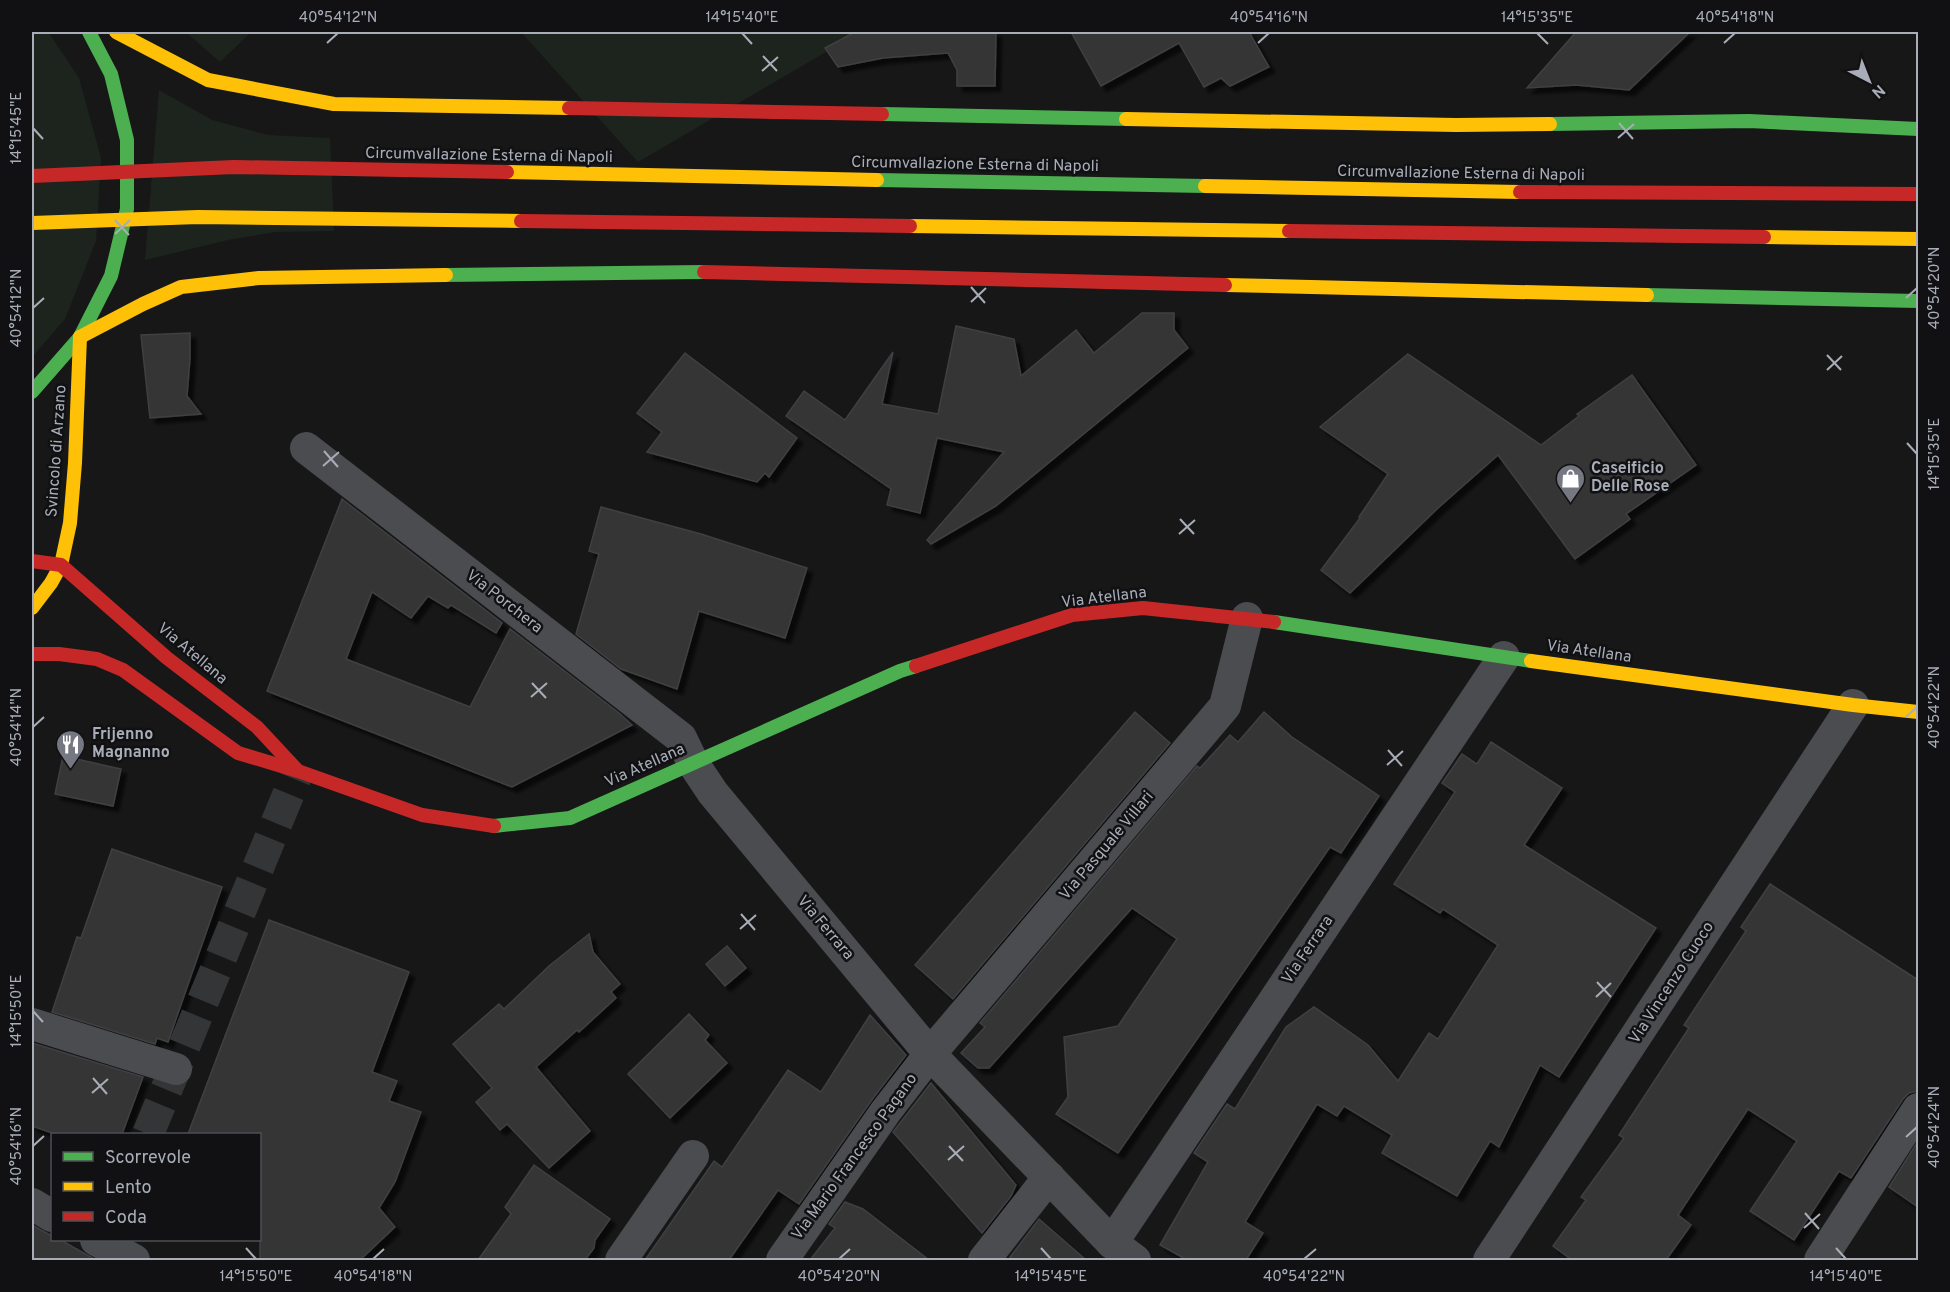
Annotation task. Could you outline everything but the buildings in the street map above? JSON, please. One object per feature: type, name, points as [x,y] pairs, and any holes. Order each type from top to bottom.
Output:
[{"type":"main road","points":[[32,392],[80,337],[111,276],[127,208],[127,140],[111,74],[89,32]]},
{"type":"main road","points":[[116,32],[208,80],[334,104],[1456,125],[1749,121],[1918,129]]},
{"type":"main road","name":"Circumvallazione Esterna di Napoli","points":[[32,176],[234,167],[1570,193],[1918,194]]},
{"type":"main road","points":[[32,223],[198,217],[1918,239]]},
{"type":"main road","points":[[80,337],[181,287],[259,278],[706,272],[1918,301]]},
{"type":"main road","name":"Svincolo di Arzano","points":[[61,566],[70,523],[75,463],[80,337]]},
{"type":"main road","points":[[32,561],[61,566],[32,608]]},
{"type":"main road","name":"Via Atellana","points":[[61,566],[167,658],[256,727],[298,771]]},
{"type":"main road","name":"Via Atellana","points":[[32,654],[58,654],[98,659],[123,670],[238,753],[422,814],[496,826],[570,818],[900,670],[1072,615],[1143,608],[1247,618],[1504,657],[1918,712]]},
{"type":"street","name":"Via Porchera","points":[[306,448],[681,738],[693,763]]},
{"type":"street","name":"Via Pasquale Villari","points":[[930,1054],[1225,706],[1247,618]]},
{"type":"street","name":"Via Ferrara","points":[[693,763],[713,793],[930,1054],[1123,1252],[1504,657]]},
{"type":"street","name":"Via Vincenzo Cuoco","points":[[1490,1260],[1853,705]]},
{"type":"street","points":[[32,1024],[176,1069]]},
{"type":"street","name":"Via Mario Francesco Pagano","points":[[782,1260],[886,1111],[930,1054]]},
{"type":"street","points":[[1820,1260],[1918,1109]]},
{"type":"street","points":[[621,1260],[693,1156]]},
{"type":"street","points":[[984,1260],[1049,1178]]},
{"type":"street","points":[[32,1204],[51,1215]]},
{"type":"street","points":[[100,1241],[134,1260]]},
{"type":"shaded area","points":[[32,32],[48,32],[79,78],[101,158],[96,241],[65,319],[32,357]]},
{"type":"shaded area","points":[[186,32],[251,32],[220,62]]},
{"type":"shaded area","points":[[521,32],[860,32],[638,162]]},
{"type":"shaded area","points":[[159,90],[212,120],[268,135],[330,138],[334,231],[275,232],[228,240],[145,260]]},
{"type":"tunnel","points":[[148,1133],[298,771]]},
{"type":"traffic: fast","points":[[32,392],[80,337],[111,276],[127,209],[127,140],[111,74],[89,32]]},
{"type":"traffic: fast","points":[[882,114],[1126,119]]},
{"type":"traffic: fast","points":[[1550,124],[1749,121],[1918,129]]},
{"type":"traffic: fast","points":[[877,180],[1205,186]]},
{"type":"traffic: fast","points":[[446,275],[704,272]]},
{"type":"traffic: fast","points":[[1647,295],[1918,301]]},
{"type":"traffic: fast","points":[[1274,622],[1531,661]]},
{"type":"traffic: fast","points":[[494,826],[570,818],[900,671],[916,666]]},
{"type":"traffic: slow","points":[[116,32],[208,80],[334,104],[569,108]]},
{"type":"traffic: slow","points":[[1126,119],[1456,125],[1550,124]]},
{"type":"traffic: slow","points":[[507,172],[877,180]]},
{"type":"traffic: slow","points":[[1205,186],[1520,192]]},
{"type":"traffic: slow","points":[[32,223],[198,217],[521,221]]},
{"type":"traffic: slow","points":[[910,226],[1289,231]]},
{"type":"traffic: slow","points":[[1764,237],[1918,239]]},
{"type":"traffic: slow","points":[[80,337],[181,287],[259,278],[446,275]]},
{"type":"traffic: slow","points":[[1225,285],[1647,295]]},
{"type":"traffic: slow","points":[[32,608],[61,565],[70,523],[80,337]]},
{"type":"traffic: slow","points":[[1531,661],[1918,712]]},
{"type":"traffic: jam","points":[[569,108],[882,114]]},
{"type":"traffic: jam","points":[[32,176],[234,167],[507,172]]},
{"type":"traffic: jam","points":[[1520,192],[1918,194]]},
{"type":"traffic: jam","points":[[521,221],[910,226]]},
{"type":"traffic: jam","points":[[1289,231],[1764,237]]},
{"type":"traffic: jam","points":[[704,272],[1225,285]]},
{"type":"traffic: jam","points":[[32,561],[61,565],[167,658],[257,727],[297,770]]},
{"type":"traffic: jam","points":[[916,666],[1072,615],[1143,608],[1274,622]]},
{"type":"traffic: jam","points":[[32,654],[59,654],[97,659],[123,670],[238,753],[298,771],[422,815],[494,826]]},
{"type":"place","name":"Caseificio Delle Rose","points":[[1570,504]]},
{"type":"place","name":"Frijenno Magnanno","points":[[71,770]]}]
